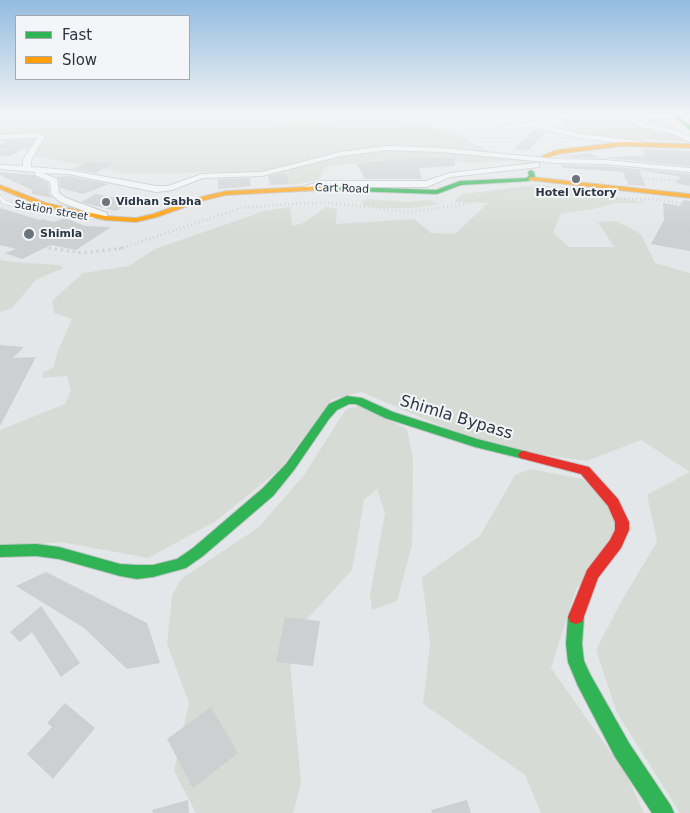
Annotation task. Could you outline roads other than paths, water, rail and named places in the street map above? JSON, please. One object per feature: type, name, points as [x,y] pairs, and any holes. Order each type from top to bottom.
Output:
[{"type":"main road","points":[[551,158],[556,153]]},
{"type":"main road","name":"Cart Road","points":[[0,187],[44,205],[105,218],[136,220],[155,216],[203,198],[223,193],[304,188],[437,192],[444,191],[456,184],[531,175],[690,196]]},
{"type":"main road","name":"Shimla Bypass","points":[[0,551],[36,550],[59,553],[120,570],[137,572],[153,571],[181,564],[205,547],[268,492],[290,467],[325,416],[333,407],[347,400],[358,401],[389,415],[475,443],[585,470],[613,503],[622,522],[622,530],[616,544],[592,575],[576,615],[574,644],[576,662],[622,750],[664,813]]},
{"type":"street","points":[[31,153],[27,160],[30,170],[54,181],[55,194],[68,203],[98,214],[136,220]]},
{"type":"street","points":[[0,167],[68,172],[156,189],[169,188],[202,176],[262,174],[347,153]]},
{"type":"street","points":[[482,153],[690,169]]},
{"type":"street","points":[[304,188],[316,185],[427,184],[450,175],[532,166],[551,158]]},
{"type":"lane","name":"Station street","points":[[0,196],[4,202],[19,207],[83,218],[105,218]]},
{"type":"railway","points":[[121,248],[241,208],[302,203],[334,203],[408,212],[456,206],[511,189],[529,189],[606,198],[662,200],[690,205]]},
{"type":"railway","points":[[0,232],[51,248]]},
{"type":"railway","points":[[51,248],[82,253],[121,248]]},
{"type":"place","name":"Hotel Victory","points":[[576,179]]},
{"type":"place","name":"Vidhan Sabha","points":[[106,202]]},
{"type":"place","name":"Shimla","points":[[29,234]]}]
